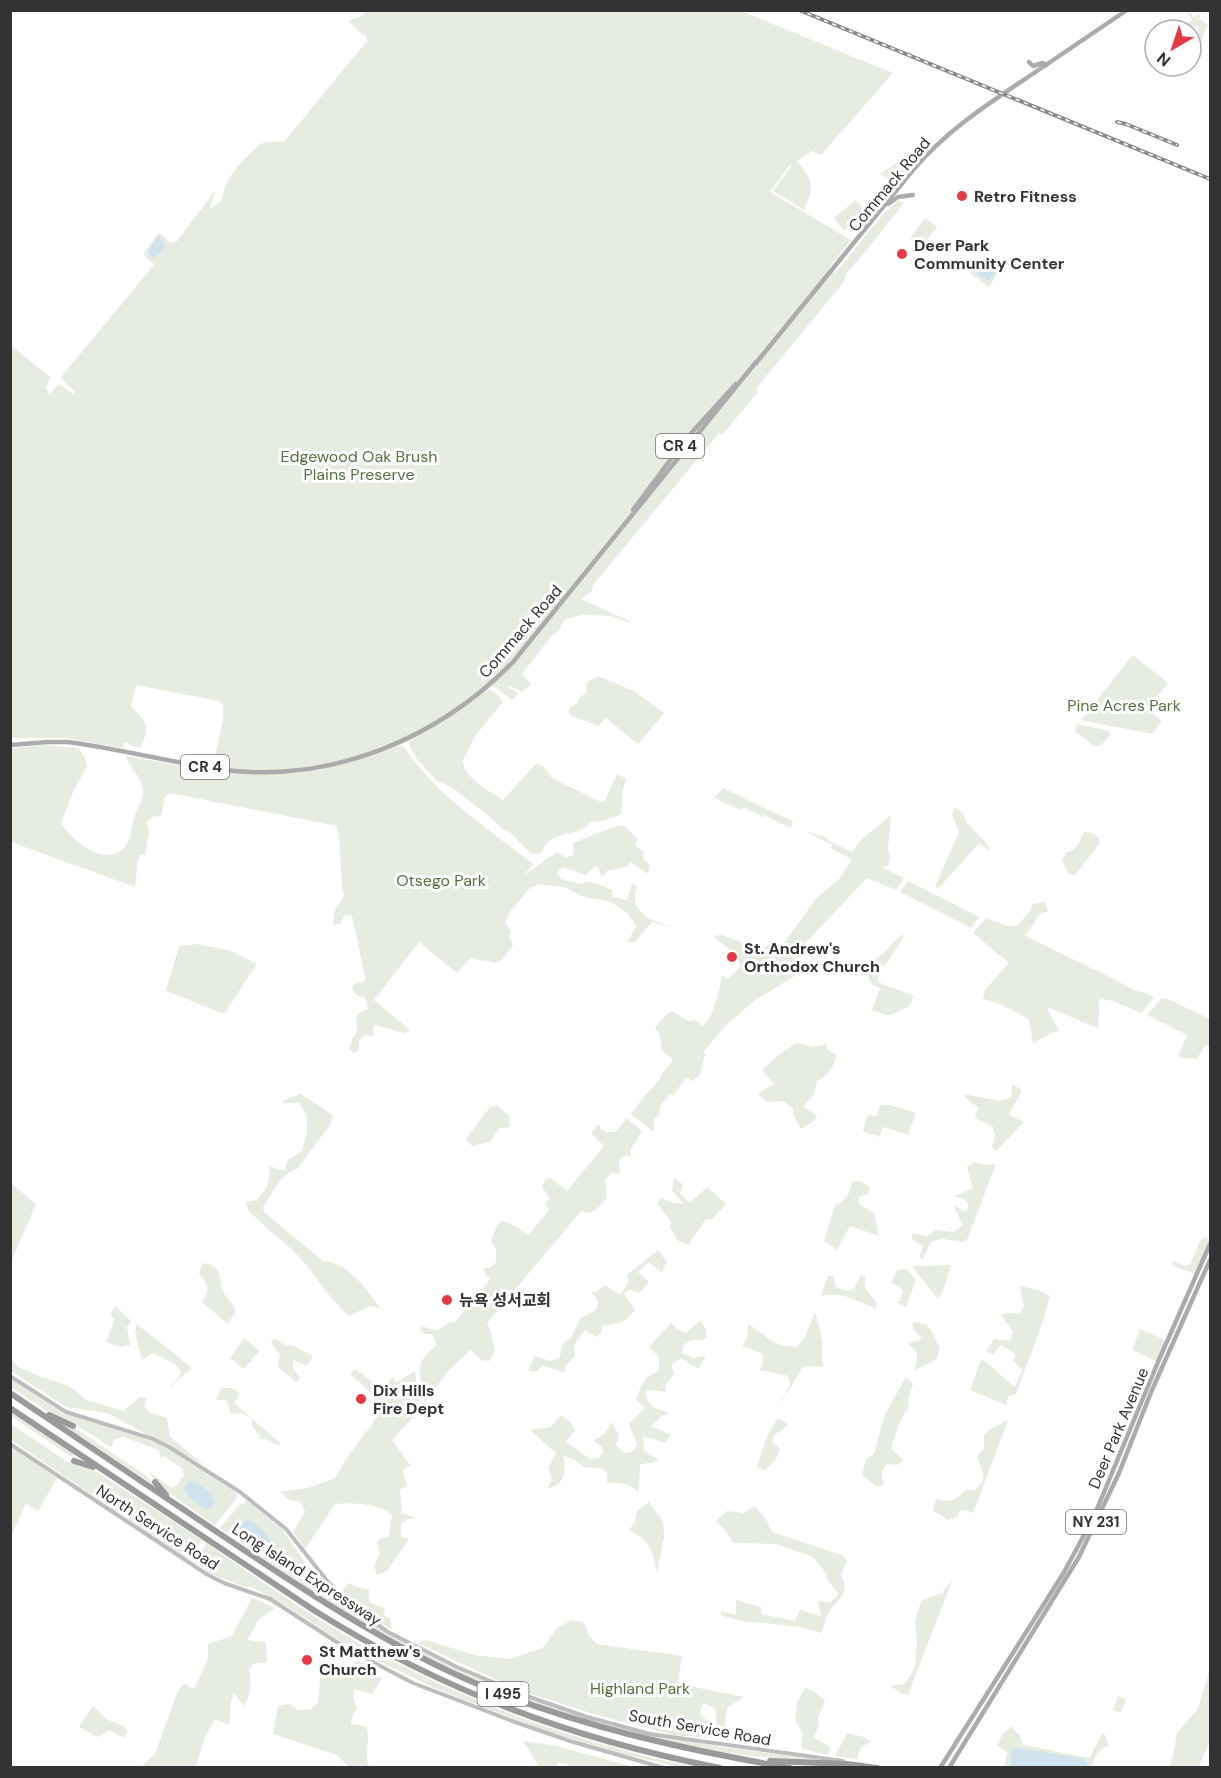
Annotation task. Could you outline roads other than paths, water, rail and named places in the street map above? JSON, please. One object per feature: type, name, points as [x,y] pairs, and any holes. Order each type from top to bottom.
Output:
[{"type":"highway","name":"Long Island Expressway","points":[[10,1393],[353,1621],[444,1669],[509,1697],[573,1719],[641,1738],[712,1754],[790,1767]]},
{"type":"highway","points":[[27,1404],[73,1426]]},
{"type":"highway","name":"Long Island Expressway","points":[[10,1408],[339,1626],[439,1680],[505,1708],[570,1730],[638,1750],[720,1767]]},
{"type":"highway","points":[[74,1461],[112,1476]]},
{"type":"highway","points":[[155,1482],[165,1494],[197,1519]]},
{"type":"highway","points":[[712,1754],[772,1761],[877,1767]]},
{"type":"main road","name":"Commack Road","points":[[10,745],[68,742],[201,766],[263,772],[311,768],[364,756],[389,747],[436,724],[477,695],[523,651],[918,164],[949,133],[1002,94],[1127,10]]},
{"type":"main road","points":[[1029,62],[1033,66],[1043,63],[1046,65]]},
{"type":"main road","points":[[885,205],[898,197],[913,195]]},
{"type":"main road","name":"Deer Park Avenue","points":[[950,1767],[1076,1551],[1210,1244]]},
{"type":"main road","name":"Deer Park Avenue","points":[[940,1767],[1079,1557],[1119,1473],[1152,1390],[1210,1260]]},
{"type":"main road","name":"South Service Road","points":[[10,1376],[66,1412],[153,1439],[169,1447],[240,1492],[286,1529],[352,1608],[388,1632],[459,1668],[524,1695],[587,1717],[650,1734],[877,1767]]},
{"type":"main road","name":"North Service Road","points":[[10,1444],[208,1575],[270,1599],[346,1648],[413,1683],[570,1741],[664,1767]]},
{"type":"water","points":[[158,236],[165,245],[155,257],[150,256],[148,251]]},
{"type":"water","points":[[985,263],[996,272],[989,280],[979,276],[977,269],[980,264]]},
{"type":"water","points":[[188,1481],[201,1486],[211,1494],[215,1502],[211,1508],[196,1503],[189,1496],[184,1489]]},
{"type":"water","points":[[249,1520],[262,1530],[278,1552],[273,1554],[239,1533],[241,1524]]},
{"type":"water","points":[[1015,1748],[1069,1756],[1085,1761],[1086,1768],[1010,1767],[1011,1751]]},
{"type":"railway","points":[[799,10],[1210,179]]},
{"type":"railway","points":[[1117,122],[1177,145]]},
{"type":"place","name":"Retro Fitness","points":[[962,196]]},
{"type":"place","name":"Deer Park Community Center","points":[[902,254]]},
{"type":"place","name":"St. Andrew's Orthodox Church","points":[[732,957]]},
{"type":"place","name":"뉴욕 성서교회","points":[[447,1300]]},
{"type":"place","name":"Dix Hills Fire Dept","points":[[361,1399]]},
{"type":"place","name":"St Matthew's Church","points":[[307,1660]]},
{"type":"park label","name":"Edgewood Oak Brush Plains Preserve","points":[[359,465]]},
{"type":"park label","name":"Pine Acres Park","points":[[1124,705]]},
{"type":"park label","name":"Otsego Park","points":[[441,880]]},
{"type":"park label","name":"Highland Park","points":[[640,1688]]}]
